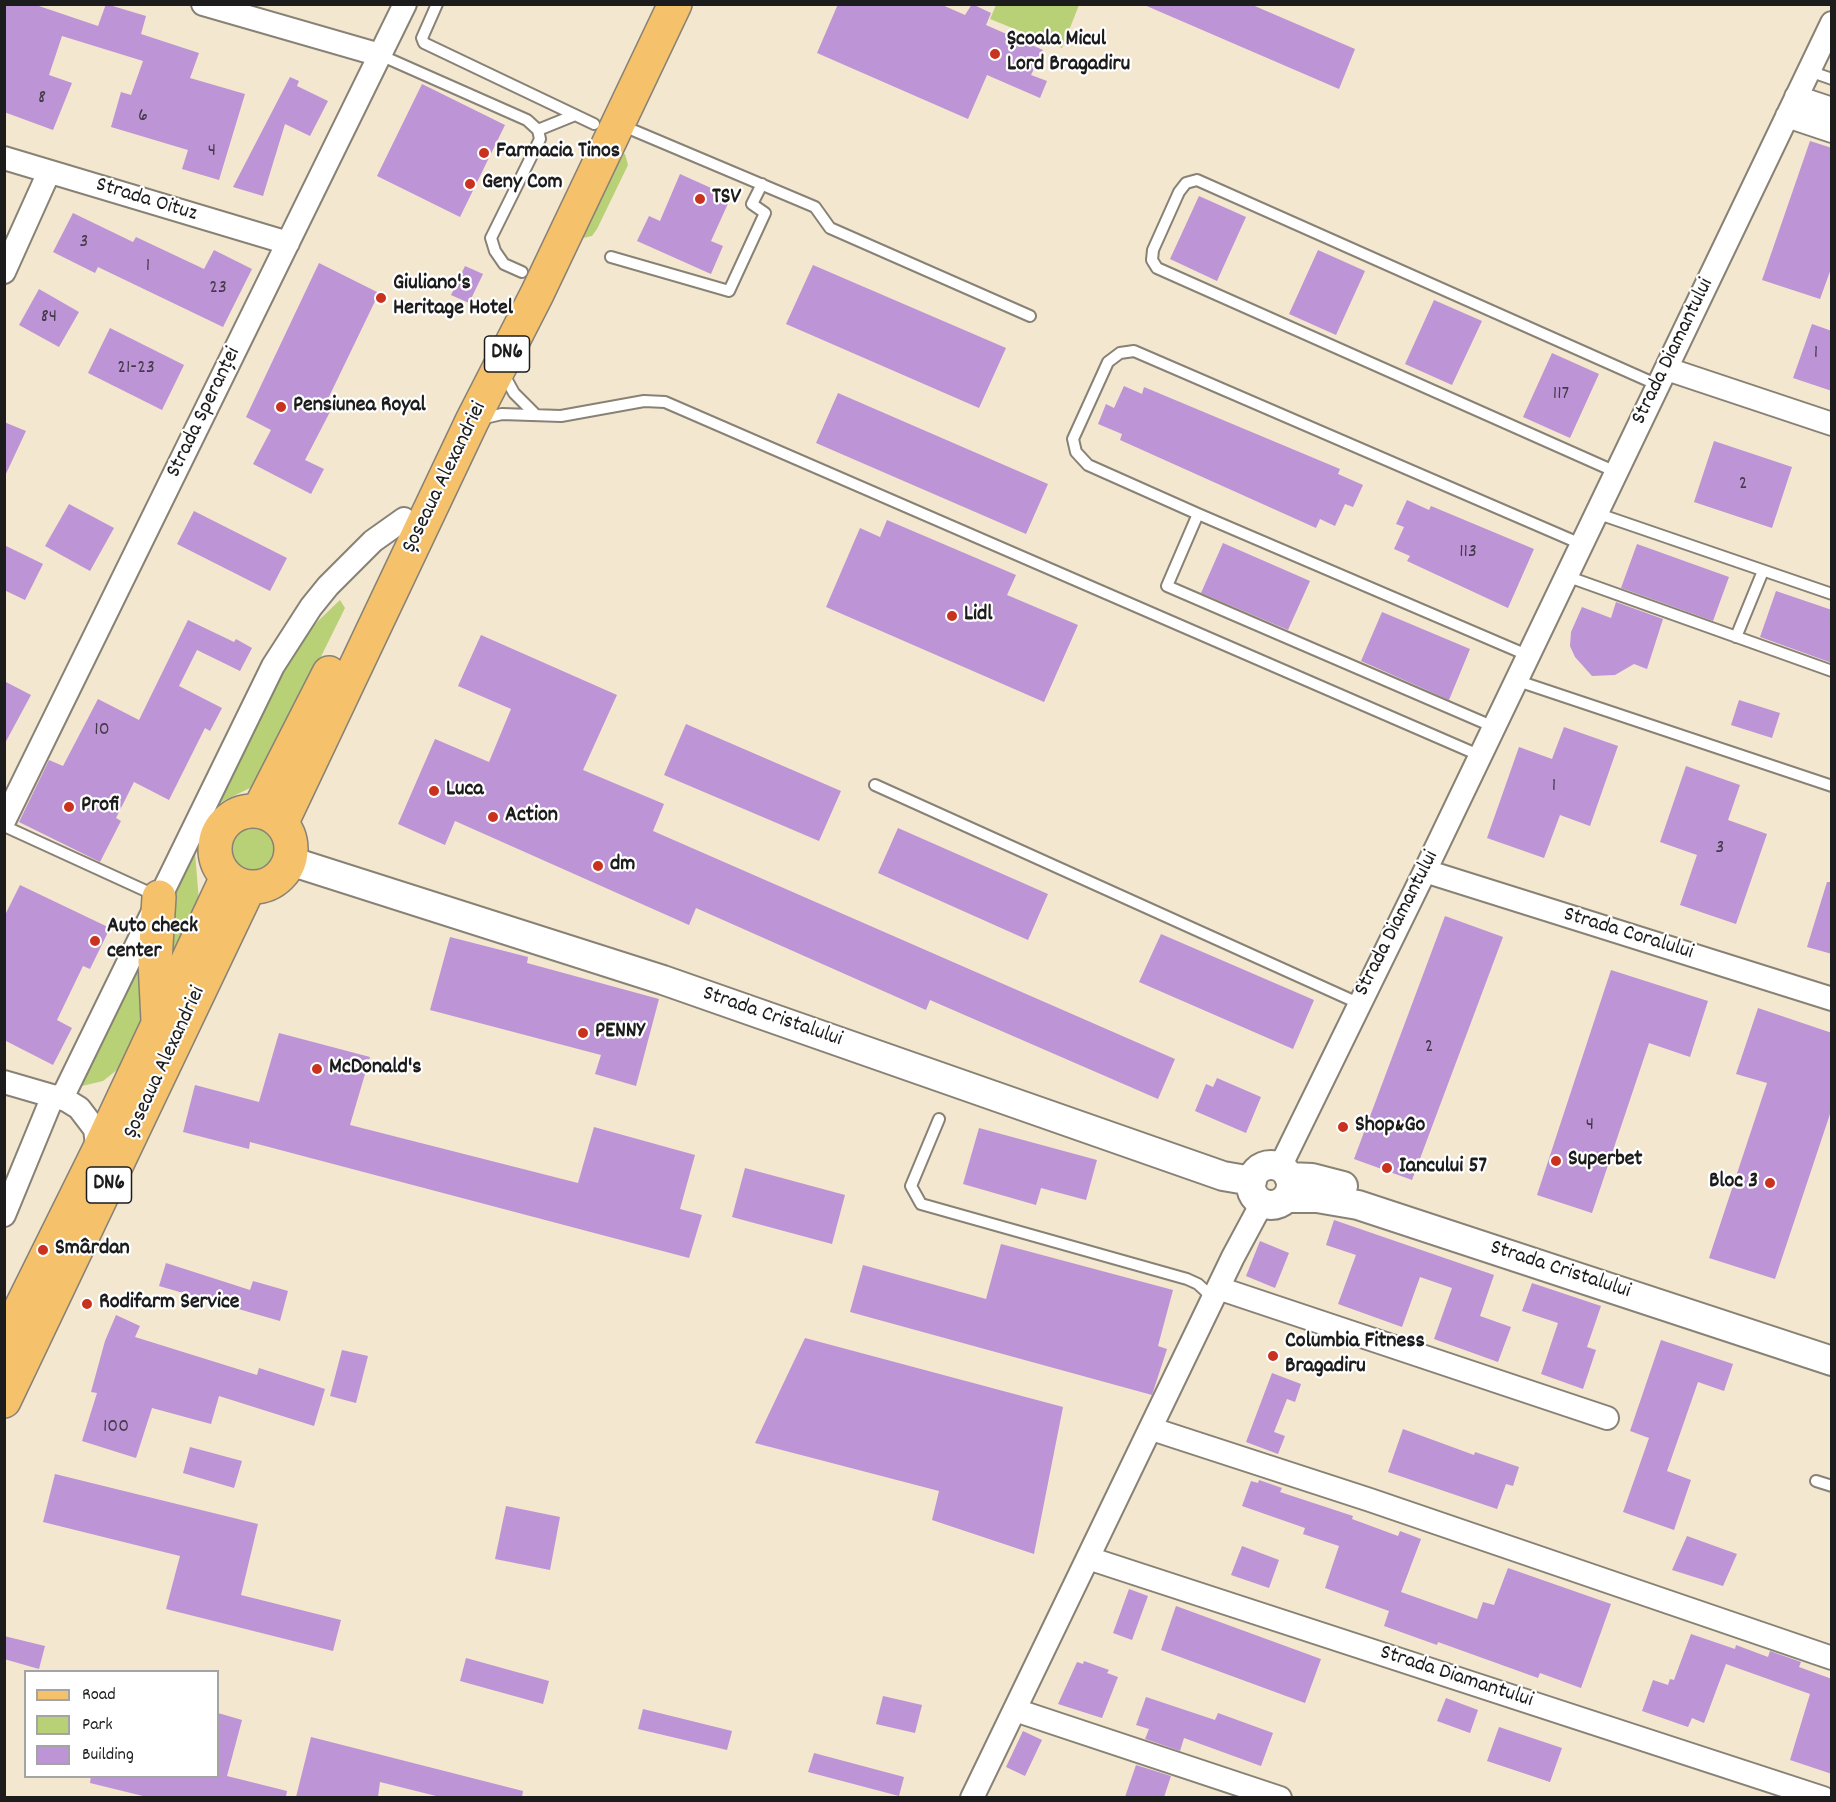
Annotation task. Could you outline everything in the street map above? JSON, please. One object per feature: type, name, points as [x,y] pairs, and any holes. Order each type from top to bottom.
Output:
[{"type":"main road","name":"Șoseaua Alexandriei","points":[[270,816],[404,519],[522,272],[585,119],[651,4]]},
{"type":"main road","name":"Șoseaua Alexandriei","points":[[270,816],[501,365],[675,4]]},
{"type":"main road","points":[[249,810],[270,816],[291,843],[290,861],[277,879],[267,885],[238,882],[217,863],[215,853],[218,833],[230,818],[249,810]]},
{"type":"main road","name":"Șoseaua Alexandriei","points":[[4,1342],[158,1024],[238,882]]},
{"type":"main road","name":"Șoseaua Alexandriei","points":[[4,1401],[238,882]]},
{"type":"main road","points":[[158,1024],[155,961],[159,897]]},
{"type":"street","points":[[203,4],[380,55]]},
{"type":"street","name":"Strada Speranței","points":[[4,821],[405,4]]},
{"type":"street","name":"Strada Diamantului","points":[[972,1797],[1216,1293],[1274,1185],[1358,1003],[1481,756],[1515,680],[1832,23]]},
{"type":"street","points":[[1792,107],[1832,109]]},
{"type":"street","points":[[1792,107],[1832,131]]},
{"type":"street","name":"Strada Oituz","points":[[4,158],[288,243]]},
{"type":"street","points":[[4,272],[49,172]]},
{"type":"street","points":[[1662,377],[1832,424]]},
{"type":"street","points":[[4,1215],[273,666],[311,607],[351,563],[404,519]]},
{"type":"street","name":"Strada Cristalului","points":[[290,861],[663,980],[1223,1176],[1274,1185],[1312,1178],[1332,1183],[1832,1361]]},
{"type":"street","name":"Strada Coralului","points":[[1425,871],[1832,999]]},
{"type":"street","points":[[4,1082],[60,1098],[89,1118],[95,1129],[98,1152]]},
{"type":"street","name":"Strada Cristalului","points":[[1621,1284],[1832,1348]]},
{"type":"street","points":[[1216,1293],[1607,1418]]},
{"type":"street","points":[[1152,1429],[1382,1503],[1832,1658]]},
{"type":"street","name":"Strada Diamantului","points":[[1088,1558],[1823,1797]]},
{"type":"street","points":[[1015,1710],[1280,1797]]},
{"type":"lane","points":[[437,4],[422,38],[424,43],[585,119]]},
{"type":"lane","points":[[380,55],[526,120],[538,130],[540,139],[491,238],[495,251],[504,264],[522,272]]},
{"type":"lane","points":[[1809,71],[1832,79]]},
{"type":"lane","points":[[538,130],[585,119]]},
{"type":"lane","points":[[635,131],[815,207],[830,228],[1030,316]]},
{"type":"lane","points":[[1616,472],[1157,268],[1152,260],[1153,250],[1179,192],[1186,183],[1197,180],[1662,377]]},
{"type":"lane","points":[[611,257],[729,291],[765,213],[752,204],[762,184]]},
{"type":"lane","points":[[1527,655],[1088,465],[1076,452],[1073,438],[1108,362],[1120,353],[1134,351],[1581,544]]},
{"type":"lane","points":[[501,365],[514,393],[536,415]]},
{"type":"lane","points":[[472,421],[502,414],[561,417],[644,401],[665,402],[1481,756]]},
{"type":"lane","points":[[1596,513],[1832,594]]},
{"type":"lane","points":[[1198,514],[1167,586],[1494,727]]},
{"type":"lane","points":[[1736,637],[1763,571]]},
{"type":"lane","points":[[1565,576],[1832,671]]},
{"type":"lane","points":[[1515,680],[1832,786]]},
{"type":"lane","points":[[875,785],[1358,1003]]},
{"type":"lane","points":[[4,826],[159,897]]},
{"type":"lane","points":[[939,1119],[911,1186],[921,1204],[1187,1279],[1216,1293]]},
{"type":"lane","points":[[1816,1481],[1832,1486]]},
{"type":"green space","points":[[996,5],[1079,5],[1062,48],[990,19]]},
{"type":"green space","points":[[620,153],[625,154],[628,165],[597,229],[592,236],[583,238],[581,232]]},
{"type":"green space","points":[[340,600],[345,608],[261,778],[252,787],[213,806],[291,654],[318,621]]},
{"type":"green space","points":[[248,823],[258,823],[272,830],[279,849],[272,868],[258,875],[248,875],[238,871],[231,864],[227,854],[227,844],[231,834],[238,827]]},
{"type":"green space","points":[[195,852],[199,902],[122,1066],[103,1081],[82,1086],[80,1084]]},
{"type":"building","points":[[4,4],[33,4],[98,26],[106,4],[146,16],[141,34],[199,53],[190,78],[245,94],[219,180],[182,169],[188,150],[111,127],[121,92],[131,95],[143,61],[62,36],[49,75],[72,83],[53,130],[4,112]]},
{"type":"building","points":[[838,4],[940,4],[965,15],[972,4],[991,13],[986,25],[1043,50],[1031,75],[1047,81],[1040,98],[987,75],[968,119],[817,53]]},
{"type":"building","points":[[1142,4],[1250,4],[1355,49],[1339,89]]},
{"type":"building","points":[[290,77],[299,81],[297,86],[328,101],[310,136],[285,124],[263,196],[233,187]]},
{"type":"building","points":[[422,84],[505,125],[460,217],[377,176]]},
{"type":"building","points":[[1810,141],[1832,148],[1832,266],[1820,299],[1762,280]]},
{"type":"building","points":[[680,174],[731,197],[711,241],[723,246],[711,274],[637,241],[649,216],[660,221]]},
{"type":"building","points":[[1199,196],[1246,217],[1217,281],[1170,259]]},
{"type":"building","points":[[73,213],[133,242],[136,237],[204,269],[214,250],[252,269],[223,327],[98,267],[95,273],[53,252]]},
{"type":"building","points":[[1318,250],[1365,271],[1336,335],[1289,314]]},
{"type":"building","points":[[319,263],[379,293],[325,405],[332,408],[305,460],[324,469],[311,494],[253,464],[271,430],[246,417]]},
{"type":"building","points":[[813,265],[1006,348],[979,408],[786,324]]},
{"type":"building","points":[[465,266],[483,274],[469,303],[451,295]]},
{"type":"building","points":[[39,289],[79,312],[59,347],[19,325]]},
{"type":"building","points":[[1434,300],[1482,321],[1452,385],[1405,364]]},
{"type":"building","points":[[1812,324],[1832,331],[1832,391],[1793,378]]},
{"type":"building","points":[[110,328],[184,365],[162,410],[88,373]]},
{"type":"building","points":[[1552,353],[1599,374],[1570,438],[1523,417]]},
{"type":"building","points":[[1124,386],[1142,394],[1144,387],[1340,469],[1338,474],[1363,485],[1353,507],[1345,504],[1335,526],[1320,519],[1316,528],[1120,440],[1122,434],[1098,424],[1106,404],[1114,408]]},
{"type":"building","points":[[838,393],[1048,484],[1026,534],[816,443]]},
{"type":"building","points":[[4,422],[26,431],[4,478]]},
{"type":"building","points":[[1714,441],[1792,467],[1772,528],[1694,502]]},
{"type":"building","points":[[1407,500],[1429,510],[1431,506],[1534,549],[1508,608],[1407,561],[1410,556],[1394,549],[1404,527],[1396,524]]},
{"type":"building","points":[[69,504],[114,528],[90,571],[45,546]]},
{"type":"building","points":[[194,511],[287,558],[270,591],[177,544]]},
{"type":"building","name":"Lidl","points":[[887,520],[1016,575],[1007,595],[1078,625],[1044,702],[826,607],[860,528],[880,537]]},
{"type":"building","points":[[1223,543],[1310,581],[1288,630],[1201,593]]},
{"type":"building","points":[[1637,544],[1729,577],[1713,621],[1621,588]]},
{"type":"building","points":[[4,545],[43,564],[25,600],[4,590]]},
{"type":"building","points":[[1776,591],[1832,610],[1832,663],[1760,637]]},
{"type":"building","points":[[1616,602],[1663,619],[1647,669],[1634,664],[1615,675],[1592,676],[1575,657],[1570,646],[1571,632],[1582,607],[1611,618]]},
{"type":"building","points":[[1382,612],[1470,649],[1449,700],[1361,661]]},
{"type":"building","points":[[188,620],[234,642],[236,639],[252,648],[240,671],[197,650],[179,686],[222,708],[210,731],[205,728],[169,800],[134,782],[116,818],[121,821],[100,862],[19,822],[49,760],[63,766],[98,699],[139,720]]},
{"type":"building","points":[[481,635],[617,695],[583,770],[664,804],[653,831],[1175,1059],[1158,1099],[930,1000],[926,1010],[696,908],[689,925],[455,821],[445,845],[398,824],[435,739],[489,762],[511,709],[458,686]]},
{"type":"building","points":[[4,681],[31,695],[4,745]]},
{"type":"building","points":[[1739,700],[1780,713],[1772,738],[1731,725]]},
{"type":"building","points":[[686,724],[841,791],[819,841],[664,775]]},
{"type":"building","points":[[1564,727],[1618,746],[1590,826],[1560,815],[1544,858],[1487,838],[1519,747],[1552,759]]},
{"type":"building","points":[[1686,766],[1740,785],[1728,820],[1767,834],[1736,924],[1680,905],[1697,855],[1660,842]]},
{"type":"building","points":[[898,828],[1048,894],[1028,940],[878,873]]},
{"type":"building","points":[[1827,882],[1832,882],[1832,954],[1807,947]]},
{"type":"building","points":[[20,885],[110,928],[90,969],[83,966],[57,1020],[72,1028],[53,1065],[4,1040],[4,917]]},
{"type":"building","points":[[1445,916],[1503,937],[1412,1180],[1354,1159]]},
{"type":"building","points":[[1161,934],[1314,1000],[1293,1049],[1139,982]]},
{"type":"building","name":"PENNY","points":[[450,937],[528,957],[527,963],[659,999],[636,1086],[595,1074],[601,1055],[430,1010]]},
{"type":"building","points":[[1611,970],[1708,1001],[1690,1057],[1649,1043],[1592,1213],[1537,1195]]},
{"type":"building","name":"Bloc 3","points":[[1758,1008],[1832,1033],[1832,1108],[1775,1279],[1709,1258],[1767,1083],[1736,1074]]},
{"type":"building","points":[[279,1033],[370,1057],[350,1125],[578,1183],[594,1127],[695,1155],[680,1209],[702,1215],[689,1258],[250,1142],[249,1149],[183,1132],[195,1085],[259,1102]]},
{"type":"building","points":[[1217,1078],[1261,1097],[1246,1133],[1195,1111],[1206,1084],[1213,1087]]},
{"type":"building","points":[[979,1128],[1097,1160],[1086,1200],[1041,1188],[1036,1205],[963,1184]]},
{"type":"building","points":[[745,1168],[845,1195],[832,1244],[732,1217]]},
{"type":"building","points":[[1334,1220],[1494,1275],[1480,1316],[1511,1327],[1498,1362],[1434,1339],[1452,1288],[1420,1277],[1402,1327],[1338,1304],[1356,1255],[1326,1245]]},
{"type":"building","points":[[1260,1241],[1289,1253],[1275,1288],[1246,1276]]},
{"type":"building","points":[[1001,1244],[1173,1290],[1158,1346],[1167,1349],[1152,1395],[850,1312],[863,1265],[986,1299]]},
{"type":"building","points":[[166,1263],[250,1290],[253,1281],[288,1291],[280,1321],[159,1286]]},
{"type":"building","points":[[1532,1283],[1601,1306],[1587,1347],[1596,1350],[1583,1389],[1541,1374],[1558,1323],[1522,1311]]},
{"type":"building","points":[[116,1315],[140,1326],[135,1337],[257,1375],[259,1368],[325,1389],[314,1426],[219,1396],[211,1424],[152,1408],[136,1458],[82,1441],[97,1393],[91,1392],[105,1341]]},
{"type":"building","points":[[805,1338],[1063,1407],[1034,1554],[932,1520],[939,1491],[755,1443]]},
{"type":"building","points":[[1661,1340],[1733,1364],[1724,1391],[1698,1382],[1667,1471],[1691,1480],[1674,1530],[1623,1512],[1649,1438],[1630,1431]]},
{"type":"building","points":[[342,1350],[368,1356],[356,1403],[330,1396]]},
{"type":"building","points":[[1272,1373],[1301,1384],[1295,1402],[1287,1399],[1274,1432],[1285,1436],[1278,1454],[1246,1442]]},
{"type":"building","points":[[1403,1429],[1474,1455],[1475,1452],[1519,1467],[1513,1486],[1506,1484],[1497,1509],[1388,1472]]},
{"type":"building","points":[[190,1447],[242,1461],[234,1488],[183,1473]]},
{"type":"building","points":[[55,1474],[258,1524],[241,1595],[341,1620],[333,1651],[166,1609],[180,1556],[43,1522]]},
{"type":"building","points":[[1259,1480],[1282,1488],[1280,1492],[1353,1516],[1352,1519],[1398,1536],[1400,1531],[1421,1539],[1401,1592],[1477,1619],[1483,1602],[1494,1605],[1508,1568],[1611,1604],[1581,1688],[1540,1673],[1538,1678],[1438,1642],[1437,1645],[1384,1626],[1389,1611],[1325,1588],[1339,1546],[1303,1534],[1305,1528],[1242,1506],[1251,1481],[1258,1483]]},
{"type":"building","points":[[506,1506],[560,1517],[550,1570],[495,1559]]},
{"type":"building","points":[[1687,1536],[1737,1554],[1723,1586],[1672,1570]]},
{"type":"building","points":[[1242,1546],[1279,1560],[1269,1588],[1231,1575]]},
{"type":"building","points":[[1129,1589],[1148,1596],[1132,1640],[1113,1633]]},
{"type":"building","points":[[1176,1606],[1321,1659],[1305,1703],[1161,1650]]},
{"type":"building","points":[[1691,1634],[1735,1649],[1736,1645],[1768,1657],[1770,1651],[1801,1662],[1799,1667],[1832,1679],[1832,1774],[1790,1760],[1810,1694],[1726,1664],[1704,1723],[1692,1718],[1688,1727],[1642,1711],[1653,1680],[1668,1685],[1670,1679],[1674,1680]]},
{"type":"building","points":[[4,1636],[45,1646],[39,1669],[4,1659]]},
{"type":"building","points":[[466,1658],[549,1681],[543,1704],[460,1681]]},
{"type":"building","points":[[1084,1661],[1109,1670],[1107,1673],[1118,1677],[1102,1718],[1058,1704],[1077,1662],[1083,1664]]},
{"type":"building","points":[[883,1696],[922,1705],[915,1733],[876,1724]]},
{"type":"building","points":[[1146,1697],[1215,1720],[1218,1713],[1273,1733],[1261,1766],[1184,1738],[1180,1751],[1145,1739],[1149,1729],[1136,1725]]},
{"type":"building","points":[[1446,1698],[1478,1710],[1470,1733],[1437,1721]]},
{"type":"building","points":[[643,1709],[732,1731],[727,1750],[638,1729]]},
{"type":"building","points":[[219,1713],[242,1720],[227,1776],[287,1791],[286,1797],[147,1797],[90,1783],[91,1778],[219,1778]]},
{"type":"building","points":[[1499,1727],[1562,1748],[1550,1782],[1487,1761]]},
{"type":"building","points":[[1023,1731],[1042,1740],[1025,1776],[1006,1767]]},
{"type":"building","points":[[311,1737],[523,1791],[522,1797],[440,1797],[380,1782],[378,1797],[296,1797]]},
{"type":"building","points":[[814,1753],[904,1777],[899,1796],[808,1772]]},
{"type":"building","points":[[1136,1765],[1171,1776],[1164,1797],[1125,1797]]},
{"type":"place","name":"Școala Micul Lord Bragadiru","points":[[995,54]]},
{"type":"place","name":"Farmacia Tinos","points":[[484,153]]},
{"type":"place","name":"Geny Com","points":[[470,184]]},
{"type":"place","name":"TSV","points":[[700,199]]},
{"type":"place","name":"Giuliano's Heritage Hotel","points":[[381,298]]},
{"type":"place","name":"Pensiunea Royal","points":[[281,407]]},
{"type":"place","name":"Lidl","points":[[952,616]]},
{"type":"place","name":"Luca","points":[[434,791]]},
{"type":"place","name":"Profi","points":[[69,807]]},
{"type":"place","name":"Action","points":[[493,817]]},
{"type":"place","name":"dm","points":[[598,866]]},
{"type":"place","name":"Auto check center","points":[[95,941]]},
{"type":"place","name":"PENNY","points":[[583,1033]]},
{"type":"place","name":"McDonald's","points":[[317,1069]]},
{"type":"place","name":"Shop&Go","points":[[1343,1127]]},
{"type":"place","name":"Superbet","points":[[1556,1161]]},
{"type":"place","name":"Iancului 57","points":[[1387,1168]]},
{"type":"place","name":"Bloc 3","points":[[1770,1183]]},
{"type":"place","name":"Smârdan","points":[[43,1250]]},
{"type":"place","name":"Rodifarm Service","points":[[87,1304]]},
{"type":"place","name":"Columbia Fitness Bragadiru","points":[[1273,1356]]}]
